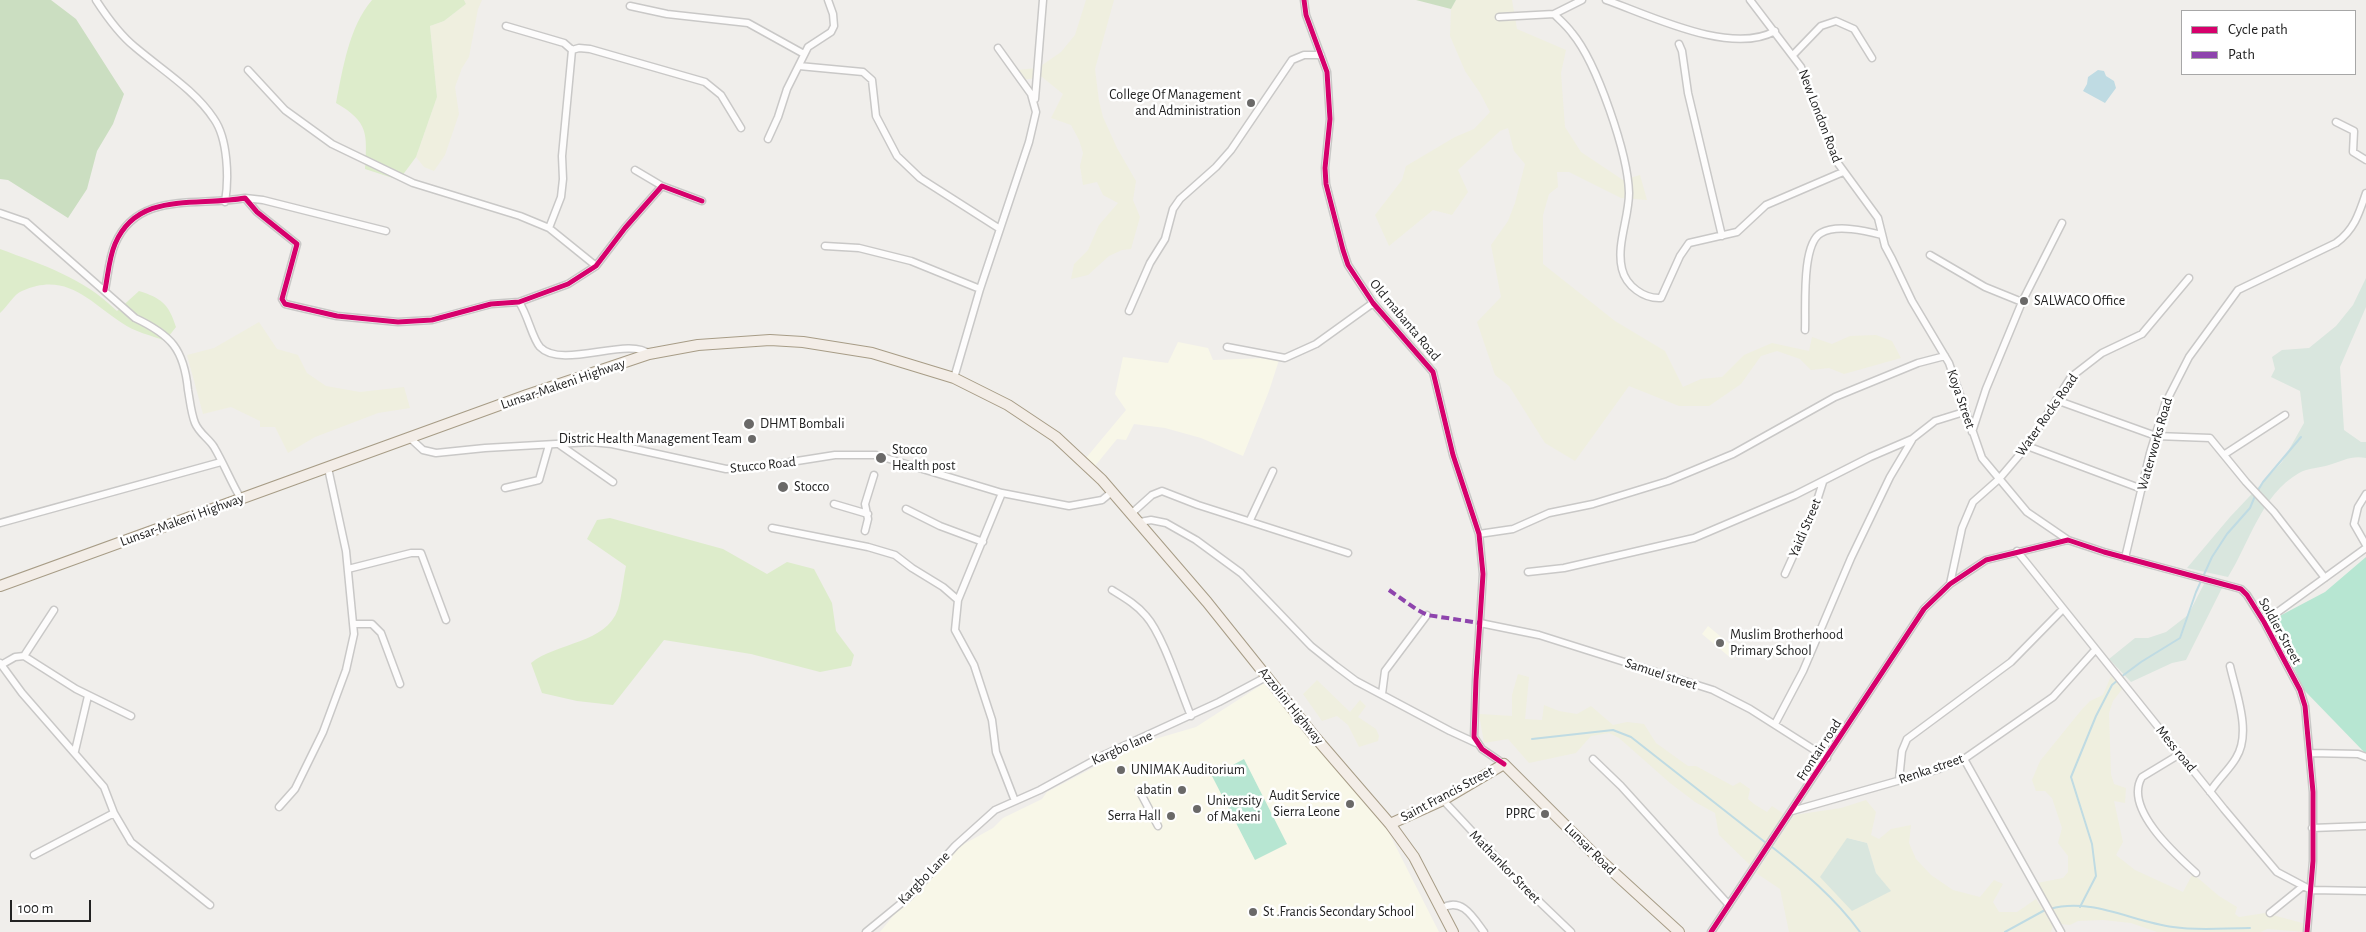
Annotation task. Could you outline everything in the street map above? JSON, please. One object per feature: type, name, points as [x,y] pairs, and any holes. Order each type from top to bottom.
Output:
[{"type":"main road","name":"Lunsar-Makeni Highway","points":[[0,586],[241,498],[649,354],[740,341],[803,342],[872,353],[954,378],[1033,420],[1073,452],[1113,491]]},
{"type":"main road","name":"Azzolini Highway","points":[[1113,491],[1390,824],[1414,857],[1454,932]]},
{"type":"main road","name":"Saint Francis Street","points":[[1390,824],[1443,800],[1504,764]]},
{"type":"main road","name":"Lunsar Road","points":[[1504,764],[1598,858],[1679,932]]},
{"type":"street","points":[[768,139],[778,117],[787,89],[804,54],[812,43],[826,36],[834,26],[834,14],[828,0]]},
{"type":"street","points":[[954,378],[980,289],[1029,142],[1036,112],[1035,100],[1043,0]]},
{"type":"street","name":"Old mabanta Road","points":[[1304,0],[1306,14],[1327,72],[1330,119],[1325,168],[1326,184],[1348,265],[1373,303],[1433,372],[1453,455],[1479,534],[1483,574],[1474,728],[1476,743]]},
{"type":"street","points":[[1499,17],[1554,14],[1582,0]]},
{"type":"street","points":[[1606,0],[1662,22],[1725,37],[1751,39],[1764,37],[1774,31]]},
{"type":"street","name":"New London Road","points":[[1750,0],[1801,67],[1831,149],[1842,172],[1872,207],[1878,218],[1882,235]]},
{"type":"street","points":[[98,1],[123,36],[170,74],[215,120],[226,158],[228,185],[225,202]]},
{"type":"street","points":[[630,6],[667,14],[748,23],[804,54]]},
{"type":"street","points":[[1554,14],[1573,34],[1598,80],[1622,149],[1629,194],[1620,254],[1622,269],[1628,283],[1641,292],[1661,298],[1687,245],[1737,232],[1766,205],[1842,172]]},
{"type":"street","points":[[1792,55],[1821,26],[1836,21],[1854,28],[1872,58]]},
{"type":"street","points":[[506,26],[564,43],[572,50]]},
{"type":"street","points":[[1679,44],[1682,51],[1688,93],[1722,236]]},
{"type":"street","points":[[572,50],[579,48],[590,49],[704,82],[721,96],[741,128]]},
{"type":"street","points":[[998,48],[1035,100]]},
{"type":"street","points":[[549,228],[561,196],[563,179],[562,156],[572,50]]},
{"type":"street","points":[[1129,311],[1150,263],[1165,238],[1170,214],[1180,199],[1216,168],[1226,156],[1292,60],[1304,55],[1321,55]]},
{"type":"street","points":[[799,66],[863,72],[869,75],[872,80],[876,116],[898,156],[920,178],[1000,229]]},
{"type":"street","points":[[248,70],[285,110],[346,152],[414,183],[520,216],[549,228],[596,266]]},
{"type":"street","points":[[2336,122],[2354,131],[2353,152],[2366,160]]},
{"type":"street","points":[[635,170],[662,186],[702,201]]},
{"type":"street","points":[[245,198],[257,212],[297,244],[282,299],[285,304],[337,316],[398,322],[432,320],[490,304],[519,302],[568,284],[596,266],[625,228],[662,186]]},
{"type":"street","name":"Waterworks Road","points":[[2125,558],[2165,404],[2176,380],[2195,350],[2238,290],[2289,267],[2342,238],[2356,222],[2366,193]]},
{"type":"street","points":[[105,290],[114,246],[125,227],[138,215],[159,205],[225,202],[245,198],[263,200],[386,231]]},
{"type":"street","points":[[0,213],[26,222],[135,318],[161,332],[176,346],[186,369],[191,410],[196,425],[213,445],[241,498]]},
{"type":"street","points":[[1972,432],[1986,389],[2022,302],[2062,223]]},
{"type":"street","points":[[1805,330],[1806,274],[1810,248],[1816,237],[1823,232],[1852,228],[1882,235]]},
{"type":"street","name":"Koya Street","points":[[1882,235],[1885,246],[1912,301],[1945,356],[1982,458],[2027,512],[2068,540]]},
{"type":"street","points":[[825,246],[859,248],[911,261],[980,289]]},
{"type":"street","points":[[1930,255],[1985,287],[2022,302]]},
{"type":"street","name":"Water Rocks Road","points":[[1950,584],[1966,515],[1973,502],[1999,479],[2027,446],[2056,400],[2085,364],[2142,334],[2189,278]]},
{"type":"street","points":[[519,302],[530,323],[535,339],[540,347],[547,352],[565,355],[634,348],[649,354]]},
{"type":"street","points":[[1227,347],[1285,358],[1316,344],[1373,303]]},
{"type":"street","points":[[1479,534],[1514,529],[1550,512],[1593,504],[1668,481],[1733,454],[1835,397],[1918,363],[1945,356]]},
{"type":"street","points":[[2056,400],[2156,436],[2210,438],[2325,578]]},
{"type":"street","points":[[1528,572],[1564,568],[1694,538],[1823,482],[1870,457],[1912,439],[1935,421],[1964,412]]},
{"type":"street","points":[[2225,454],[2285,415]]},
{"type":"street","name":"Stucco Road","points":[[410,438],[422,450],[430,453],[591,442],[612,444],[726,469],[759,467],[835,455],[876,455],[1002,493],[1069,506],[1102,500],[1113,491]]},
{"type":"street","points":[[1775,724],[1802,671],[1851,558],[1912,439]]},
{"type":"street","points":[[505,488],[539,480],[549,445]]},
{"type":"street","points":[[560,445],[613,482]]},
{"type":"street","points":[[2027,446],[2142,489]]},
{"type":"street","points":[[0,522],[221,462]]},
{"type":"street","points":[[279,807],[295,789],[323,732],[346,670],[355,624],[348,569],[328,468]]},
{"type":"street","points":[[1250,520],[1273,472]]},
{"type":"street","points":[[865,531],[868,514],[865,504],[874,475]]},
{"type":"street","name":"Yaidi Street","points":[[1785,574],[1814,510],[1823,482]]},
{"type":"street","points":[[1132,513],[1162,491],[1198,505],[1250,520],[1348,553]]},
{"type":"street","points":[[1002,493],[958,600],[955,630],[974,665],[992,720],[996,752],[1015,801]]},
{"type":"street","points":[[2264,622],[2366,547],[2354,524],[2358,507],[2366,494]]},
{"type":"street","points":[[834,504],[868,514]]},
{"type":"street","points":[[906,509],[940,526],[983,542]]},
{"type":"street","points":[[1140,522],[1158,520],[1166,523],[1221,557],[1258,589],[1311,646],[1356,680],[1476,743],[1504,764]]},
{"type":"street","points":[[772,528],[868,547],[895,555],[943,587],[958,600]]},
{"type":"street","name":"Soldier Street","points":[[1950,584],[1986,560],[2068,540],[2125,558],[2241,589],[2248,595],[2300,690],[2305,706],[2310,753],[2312,828],[2312,890],[2307,932]]},
{"type":"street","name":"Mess road","points":[[2017,551],[2210,792],[2277,872],[2302,887],[2312,890],[2366,891]]},
{"type":"street","points":[[348,569],[421,552],[446,620]]},
{"type":"street","name":"Frontair road","points":[[1711,932],[1828,758],[1916,620],[1931,601],[1950,584]]},
{"type":"street","points":[[1112,590],[1136,605],[1148,617],[1157,633],[1191,716]]},
{"type":"street","points":[[1899,780],[1902,751],[1907,739],[2011,662],[2063,608]]},
{"type":"street","points":[[24,656],[54,610]]},
{"type":"street","points":[[1382,694],[1385,671],[1427,615]]},
{"type":"street","name":"Samuel street","points":[[1480,623],[1539,635],[1713,690],[1750,708],[1828,758]]},
{"type":"street","points":[[355,624],[372,624],[381,632],[400,684]]},
{"type":"street","name":"Renka street","points":[[1792,812],[1964,759],[2053,697],[2096,650]]},
{"type":"street","points":[[132,716],[88,696],[24,656],[15,657],[1,664],[35,709],[75,751],[104,787],[114,813],[131,842],[210,905]]},
{"type":"street","points":[[2210,792],[2236,758],[2241,744],[2241,717],[2230,666]]},
{"type":"street","name":"Kargbo lane","points":[[982,823],[995,810],[1040,790],[1106,754],[1191,716],[1266,677]]},
{"type":"street","points":[[75,751],[88,696]]},
{"type":"street","points":[[2310,753],[2358,754],[2366,757]]},
{"type":"street","points":[[2180,754],[2142,777],[2138,794],[2145,814],[2155,831],[2196,873]]},
{"type":"street","points":[[1964,759],[2061,932]]},
{"type":"street","points":[[1593,760],[1621,786],[1729,905]]},
{"type":"street","points":[[1139,790],[1158,826]]},
{"type":"street","name":"Mathankor Street","points":[[1443,800],[1522,885],[1571,932]]},
{"type":"street","points":[[34,855],[114,813]]},
{"type":"street","name":"Kargbo Lane","points":[[866,932],[910,896],[955,846],[982,823]]},
{"type":"street","points":[[2312,828],[2366,826]]},
{"type":"street","points":[[2270,913],[2302,887]]},
{"type":"street","points":[[1442,908],[1455,904],[1461,905],[1484,932]]},
{"type":"shaded area","points":[[2366,278],[2366,307],[2340,367],[2344,430],[2361,442],[2366,442],[2366,458],[2352,458],[2306,470],[2286,482],[2257,520],[2228,577],[2187,568],[2230,517],[2282,462],[2304,423],[2300,391],[2271,377],[2275,369],[2272,357],[2282,350],[2309,348],[2336,326],[2353,305]]},
{"type":"shaded area","points":[[1178,342],[1208,348],[1213,360],[1268,358],[1279,360],[1269,391],[1243,456],[1201,438],[1165,428],[1134,424],[1126,440],[1117,439],[1095,466],[1086,458],[1126,410],[1115,394],[1123,357],[1168,363]]},
{"type":"shaded area","points":[[2205,582],[2223,586],[2186,660],[2172,663],[2131,682],[2109,659],[2135,638],[2148,638],[2166,632],[2188,615]]},
{"type":"shaded area","name":"Muslim Brotherhood Primary School","points":[[1708,626],[1738,651],[1732,659],[1702,634]]},
{"type":"shaded area","name":"University of Makeni","points":[[1272,678],[1389,833],[1439,932],[880,932],[902,905],[937,872],[955,849],[993,828],[1003,818],[1042,799],[1047,792],[1138,744],[1196,727]]},
{"type":"shaded area","points":[[1847,838],[1867,843],[1876,873],[1891,891],[1852,911],[1820,877]]},
{"type":"green space","points":[[0,0],[51,0],[76,19],[124,94],[113,124],[97,151],[87,189],[68,218],[8,180],[0,179]]},
{"type":"green space","points":[[372,0],[464,0],[466,4],[444,21],[430,26],[437,97],[416,157],[399,180],[365,169],[366,147],[364,130],[355,116],[336,103],[344,62],[352,35]]},
{"type":"green space","points":[[464,0],[482,0],[478,9],[469,57],[462,68],[455,87],[459,114],[445,155],[434,171],[424,167],[416,157],[437,97],[430,26],[444,21],[466,4]]},
{"type":"green space","points":[[1086,0],[1114,0],[1095,69],[1103,117],[1117,148],[1136,181],[1133,200],[1140,217],[1131,249],[1122,250],[1109,256],[1088,275],[1071,279],[1074,264],[1088,250],[1099,225],[1118,203],[1103,195],[1097,182],[1083,185],[1080,166],[1083,153],[1079,140],[1071,125],[1051,118],[1063,94],[1042,77],[1023,80],[1016,70],[1038,68],[1061,52],[1075,35]]},
{"type":"green space","points":[[1416,0],[1456,0],[1451,9]]},
{"type":"green space","points":[[1456,0],[1512,0],[1517,29],[1566,50],[1561,73],[1565,127],[1581,152],[1623,180],[1640,175],[1647,200],[1621,198],[1569,172],[1557,172],[1558,187],[1549,194],[1543,215],[1543,264],[1615,321],[1665,351],[1683,387],[1701,379],[1722,377],[1744,355],[1772,343],[1809,351],[1812,337],[1832,344],[1850,336],[1876,335],[1892,341],[1901,358],[1844,374],[1829,368],[1811,370],[1800,359],[1777,351],[1761,356],[1741,384],[1709,406],[1679,406],[1629,386],[1575,461],[1545,443],[1509,386],[1495,375],[1477,322],[1501,297],[1491,245],[1508,221],[1515,203],[1525,164],[1514,151],[1508,128],[1500,131],[1458,170],[1468,192],[1452,215],[1433,210],[1389,246],[1375,215],[1402,180],[1406,166],[1455,137],[1474,129],[1490,112],[1465,71],[1450,36],[1451,9]]},
{"type":"green space","points":[[0,249],[48,267],[76,281],[104,299],[117,311],[139,291],[153,296],[167,307],[176,327],[165,341],[127,326],[76,291],[52,284],[22,291],[0,313]]},
{"type":"green space","points":[[259,322],[277,349],[298,355],[307,373],[326,386],[360,392],[404,387],[410,408],[378,413],[315,437],[288,453],[275,427],[260,427],[260,421],[231,407],[203,414],[187,355],[214,348]]},
{"type":"green space","points":[[610,518],[723,549],[767,574],[787,562],[814,569],[832,603],[836,631],[854,655],[851,666],[820,672],[751,654],[664,640],[613,705],[577,701],[542,693],[531,663],[542,656],[592,636],[612,621],[618,609],[626,566],[587,539],[597,520]]},
{"type":"green space","points":[[2366,557],[2366,754],[2304,690],[2272,620],[2325,592]]},
{"type":"green space","points":[[1518,674],[1529,677],[1525,719],[1542,720],[1544,705],[1559,711],[1577,714],[1591,706],[1613,725],[1627,722],[1644,724],[1656,743],[1688,766],[1696,766],[1733,786],[1740,782],[1750,789],[1748,799],[1754,804],[1767,812],[1772,806],[1784,814],[1750,865],[1719,835],[1715,813],[1695,802],[1670,783],[1619,738],[1609,733],[1591,736],[1576,753],[1529,763],[1508,739],[1484,743],[1479,714],[1512,716],[1512,695]]},
{"type":"green space","points":[[2111,676],[2123,688],[2113,701],[2109,713],[2111,774],[2114,784],[2126,788],[2125,803],[2114,801],[2123,842],[2116,855],[2135,870],[2183,892],[2192,875],[2198,878],[2219,896],[2237,907],[2235,914],[2239,917],[2265,913],[2306,924],[2305,932],[2267,929],[2261,932],[2157,932],[2131,923],[2103,920],[2078,921],[2070,925],[2059,924],[2037,883],[2063,878],[2068,872],[2068,856],[2058,843],[2062,828],[2052,798],[2045,791],[2036,791],[2032,780],[2040,761],[2083,708],[2090,701],[2103,695]]},
{"type":"green space","points":[[1317,680],[1350,712],[1360,700],[1366,706],[1358,717],[1376,729],[1379,736],[1378,741],[1359,747],[1348,725],[1337,716],[1322,721],[1303,694]]},
{"type":"green space","points":[[1244,759],[1287,844],[1255,860],[1212,776]]},
{"type":"green space","points":[[1866,800],[1876,812],[1871,835],[1879,839],[1891,829],[1911,825],[1909,843],[1916,859],[1931,875],[1953,890],[1980,897],[1994,880],[2003,884],[1993,902],[1999,912],[2017,912],[2036,899],[2053,926],[2051,932],[1789,932],[1780,889],[1756,873],[1794,815],[1841,808]],"holes":[[[1847,838],[1867,843],[1876,873]]]},
{"type":"water","points":[[2098,70],[2104,71],[2106,76],[2114,81],[2116,88],[2105,103],[2083,91],[2088,77]]},
{"type":"waterway","points":[[2257,492],[2263,482],[2301,437]]},
{"type":"waterway","points":[[2121,677],[2180,638],[2196,592],[2212,557],[2227,534],[2250,508],[2255,496]]},
{"type":"waterway","points":[[2080,907],[2096,876],[2092,844],[2071,777],[2096,716],[2112,685],[2118,680]]},
{"type":"waterway","points":[[1532,739],[1613,730],[1631,737],[1766,843]]},
{"type":"waterway","points":[[1772,847],[1819,886],[1860,932]]},
{"type":"waterway","points":[[2050,909],[2065,906],[2096,908],[2158,924],[2182,928],[2250,928]]},
{"type":"waterway","points":[[2005,932],[2045,910]]},
{"type":"marked path","points":[[1389,590],[1427,615],[1480,623]]},
{"type":"cycle path","points":[[1304,0],[1306,15],[1327,72],[1330,119],[1325,168],[1326,184],[1343,250],[1348,265],[1373,303],[1433,372],[1453,455],[1479,534],[1483,574],[1474,737],[1482,749],[1504,764]]},
{"type":"cycle path","points":[[105,290],[115,244],[125,227],[138,215],[154,208],[171,204],[245,198],[257,212],[297,244],[282,299],[285,304],[337,316],[398,322],[432,320],[491,304],[519,302],[568,284],[596,266],[625,228],[662,186],[702,201]]},
{"type":"cycle path","points":[[1711,932],[1924,609],[1950,584],[1986,560],[2068,540],[2104,552],[2241,589],[2264,622],[2300,690],[2305,706],[2313,792],[2313,861],[2307,932]]},
{"type":"place","name":"College Of Management and Administration","points":[[1251,103]]},
{"type":"place","name":"SALWACO Office","points":[[2024,301]]},
{"type":"place","name":"DHMT Bombali","points":[[749,424]]},
{"type":"place","name":"Distric Health Management Team","points":[[752,439]]},
{"type":"place","name":"Stocco Health post","points":[[881,458]]},
{"type":"place","name":"Stocco","points":[[783,487]]},
{"type":"place","name":"Muslim Brotherhood Primary School","points":[[1720,643]]},
{"type":"place","name":"UNIMAK Auditorium","points":[[1121,770]]},
{"type":"place","name":"abatin","points":[[1182,790]]},
{"type":"place","name":"Audit Service Sierra Leone","points":[[1350,804]]},
{"type":"place","name":"University of Makeni","points":[[1197,809]]},
{"type":"place","name":"PPRC","points":[[1545,814]]},
{"type":"place","name":"Serra Hall","points":[[1171,816]]},
{"type":"place","name":"St .Francis Secondary School","points":[[1253,912]]}]
